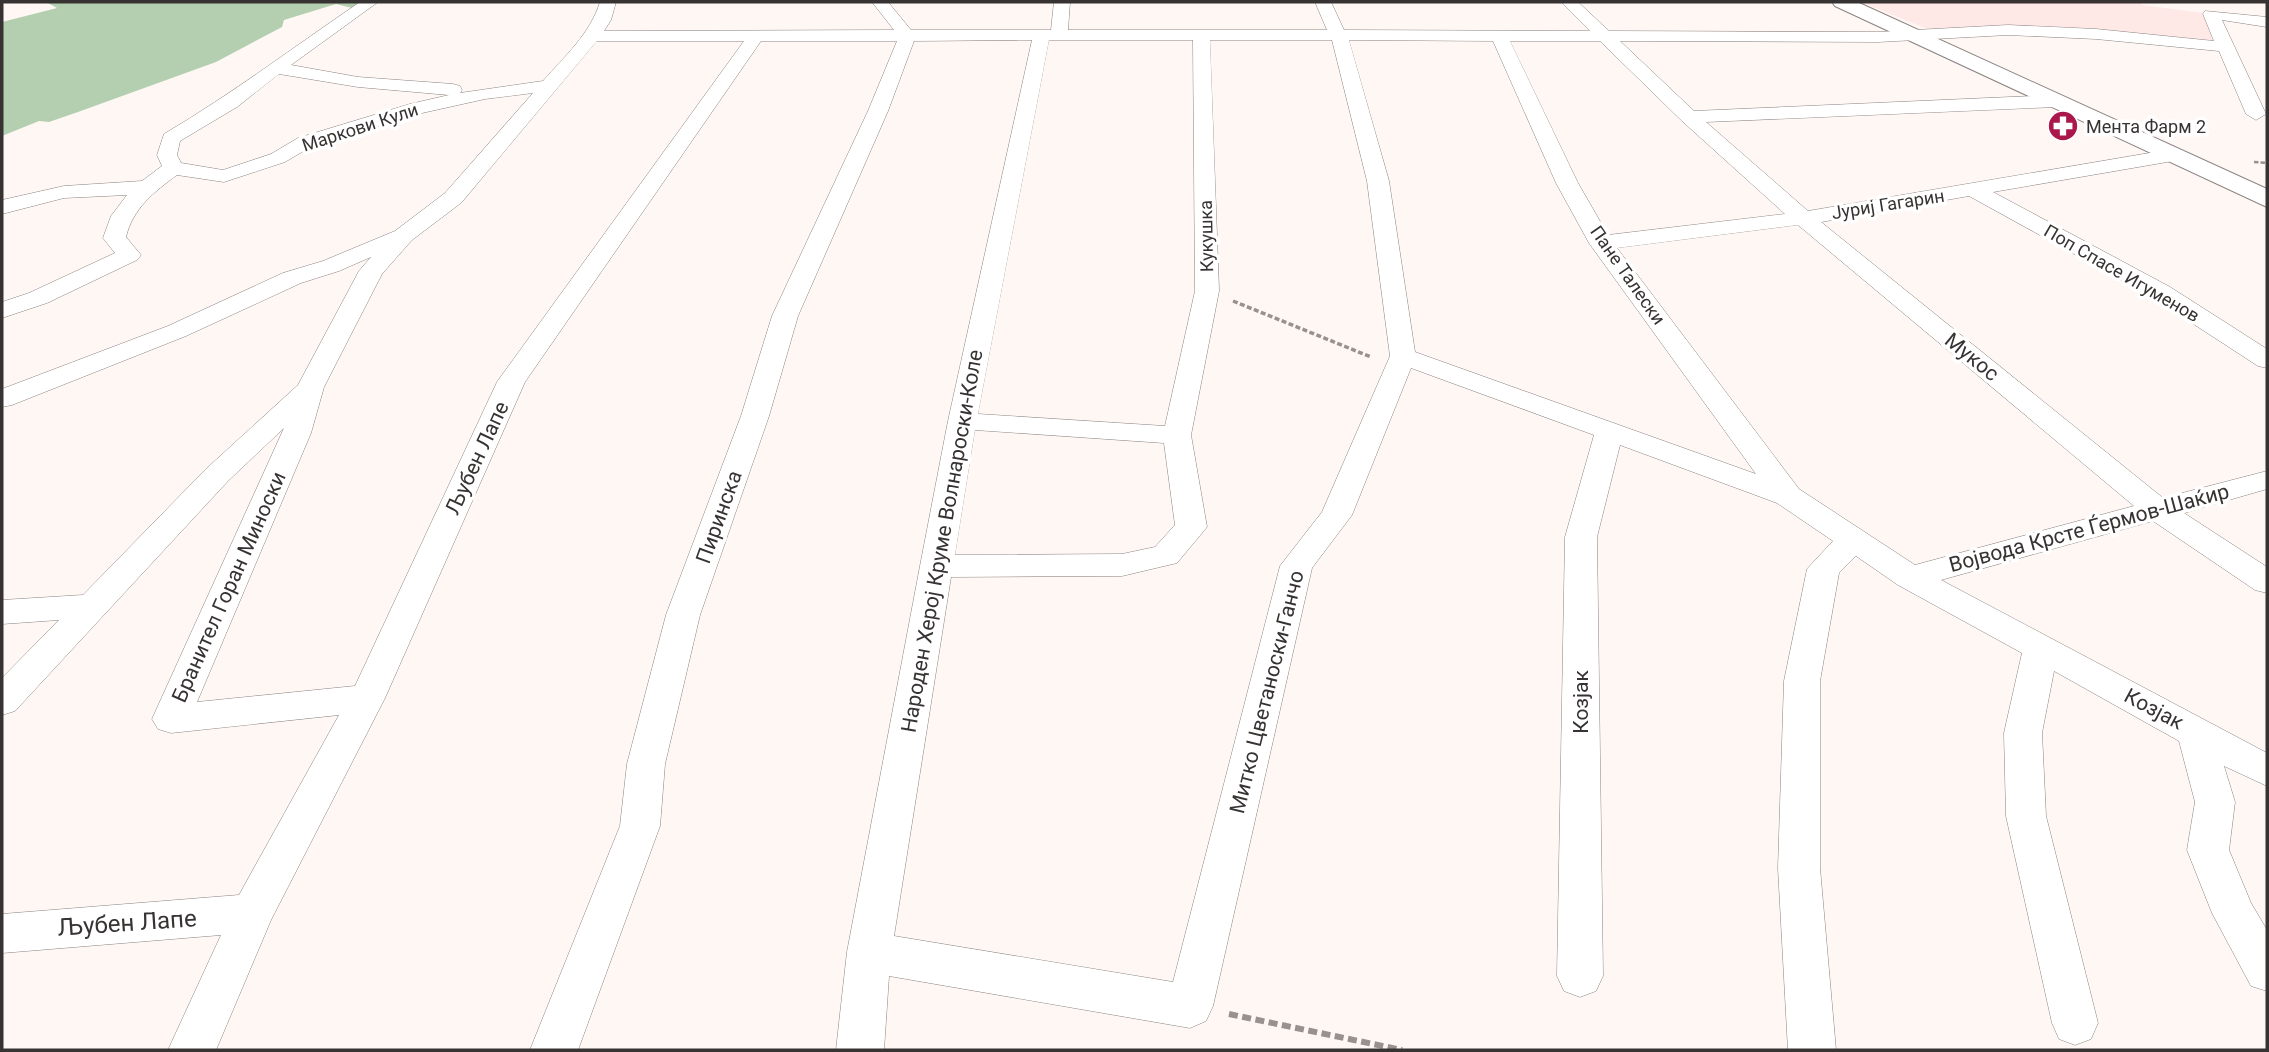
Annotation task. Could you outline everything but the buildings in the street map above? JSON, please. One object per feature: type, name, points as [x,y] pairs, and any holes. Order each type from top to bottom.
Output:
[{"type":"street","points":[[2,310],[48,293],[129,255],[114,238],[117,222],[146,187],[173,168],[167,156],[171,138],[230,103],[356,9],[370,2]]},
{"type":"street","name":"Бранител Горан Миноски","points":[[367,698],[171,719],[297,433],[310,387],[371,271],[404,235],[453,198],[592,36],[603,20],[608,2]]},
{"type":"street","points":[[880,2],[907,36]]},
{"type":"street","name":"Народен Херој Круме Волнароски-Коле","points":[[860,1050],[869,952],[962,421],[1050,35],[1062,2]]},
{"type":"street","points":[[1323,2],[1339,35],[1378,181],[1400,362]]},
{"type":"street","name":"Мукос","points":[[1569,2],[1689,117],[1803,218],[2155,508],[2267,582]]},
{"type":"street","points":[[1842,2],[2267,200]]},
{"type":"street","points":[[2256,114],[2211,14],[2267,22]]},
{"type":"street","points":[[592,36],[1878,37],[2002,29],[2226,47]]},
{"type":"street","name":"Кукушка","points":[[936,566],[1122,565],[1166,555],[1191,527],[1177,435],[1207,291],[1201,35]]},
{"type":"street","name":"Љубен Лапе","points":[[192,1050],[252,913],[367,698],[511,382],[757,36]]},
{"type":"street","name":"Пиринска","points":[[554,1050],[640,826],[646,764],[683,615],[755,416],[785,316],[878,111],[907,36]]},
{"type":"street","name":"Пане Талески","points":[[1499,36],[1567,183],[1601,243],[1788,496]]},
{"type":"street","points":[[278,68],[358,82],[485,93]]},
{"type":"street","name":"Маркови Кули","points":[[173,168],[224,176],[278,158],[305,142],[358,125],[485,93],[551,86]]},
{"type":"street","points":[[1689,117],[2056,101]]},
{"type":"street","name":"Јуриј Гагарин","points":[[1601,243],[1803,218],[2173,155]]},
{"type":"street","points":[[2,207],[64,192],[146,187]]},
{"type":"street","name":"Поп Спасе Игуменов","points":[[1973,190],[2161,292],[2267,360]]},
{"type":"street","name":"Бранител Горан Миноски","points":[[2,399],[154,340],[292,278],[331,266],[404,235]]},
{"type":"street","name":"Козјак","points":[[1400,362],[1609,430],[1788,496],[1910,576],[2040,650],[2267,771]]},
{"type":"street","name":"Митко Цветаноски-Ганчо","points":[[1190,1006],[1296,566],[1336,515],[1400,362]]},
{"type":"street","name":"Бранител Горан Миноски","points":[[2,701],[217,475],[310,387]]},
{"type":"street","points":[[962,421],[1177,435]]},
{"type":"street","name":"Козјак","points":[[1580,976],[1581,537],[1609,430]]},
{"type":"street","name":"Војвода Крсте Ѓермов-Шаќир","points":[[1910,576],[2267,480]]},
{"type":"street","points":[[1812,1050],[1800,868],[1802,681],[1823,569],[1854,539]]},
{"type":"street","points":[[2,612],[93,606]]},
{"type":"street","points":[[2040,650],[2023,733],[2026,816],[2075,1023]]},
{"type":"street","points":[[2195,731],[2215,802],[2208,850],[2234,913],[2267,971]]},
{"type":"street","name":"Љубен Лапе","points":[[2,933],[252,913]]},
{"type":"street","points":[[869,952],[1190,1006]]},
{"type":"path","points":[[1207,291],[1400,362]]},
{"type":"path","points":[[1190,1006],[1402,1050]]},
{"type":"shaded area","points":[[1861,2],[2139,2],[2143,5],[2211,14],[2226,47],[2181,41],[1932,31]]},
{"type":"green space","points":[[46,2],[370,2],[356,9],[336,4],[284,20],[282,27],[216,62],[78,112],[49,122],[39,121],[2,136],[2,22],[57,8]]},
{"type":"place","name":"Мента Фарм 2","points":[[2063,126]]}]
